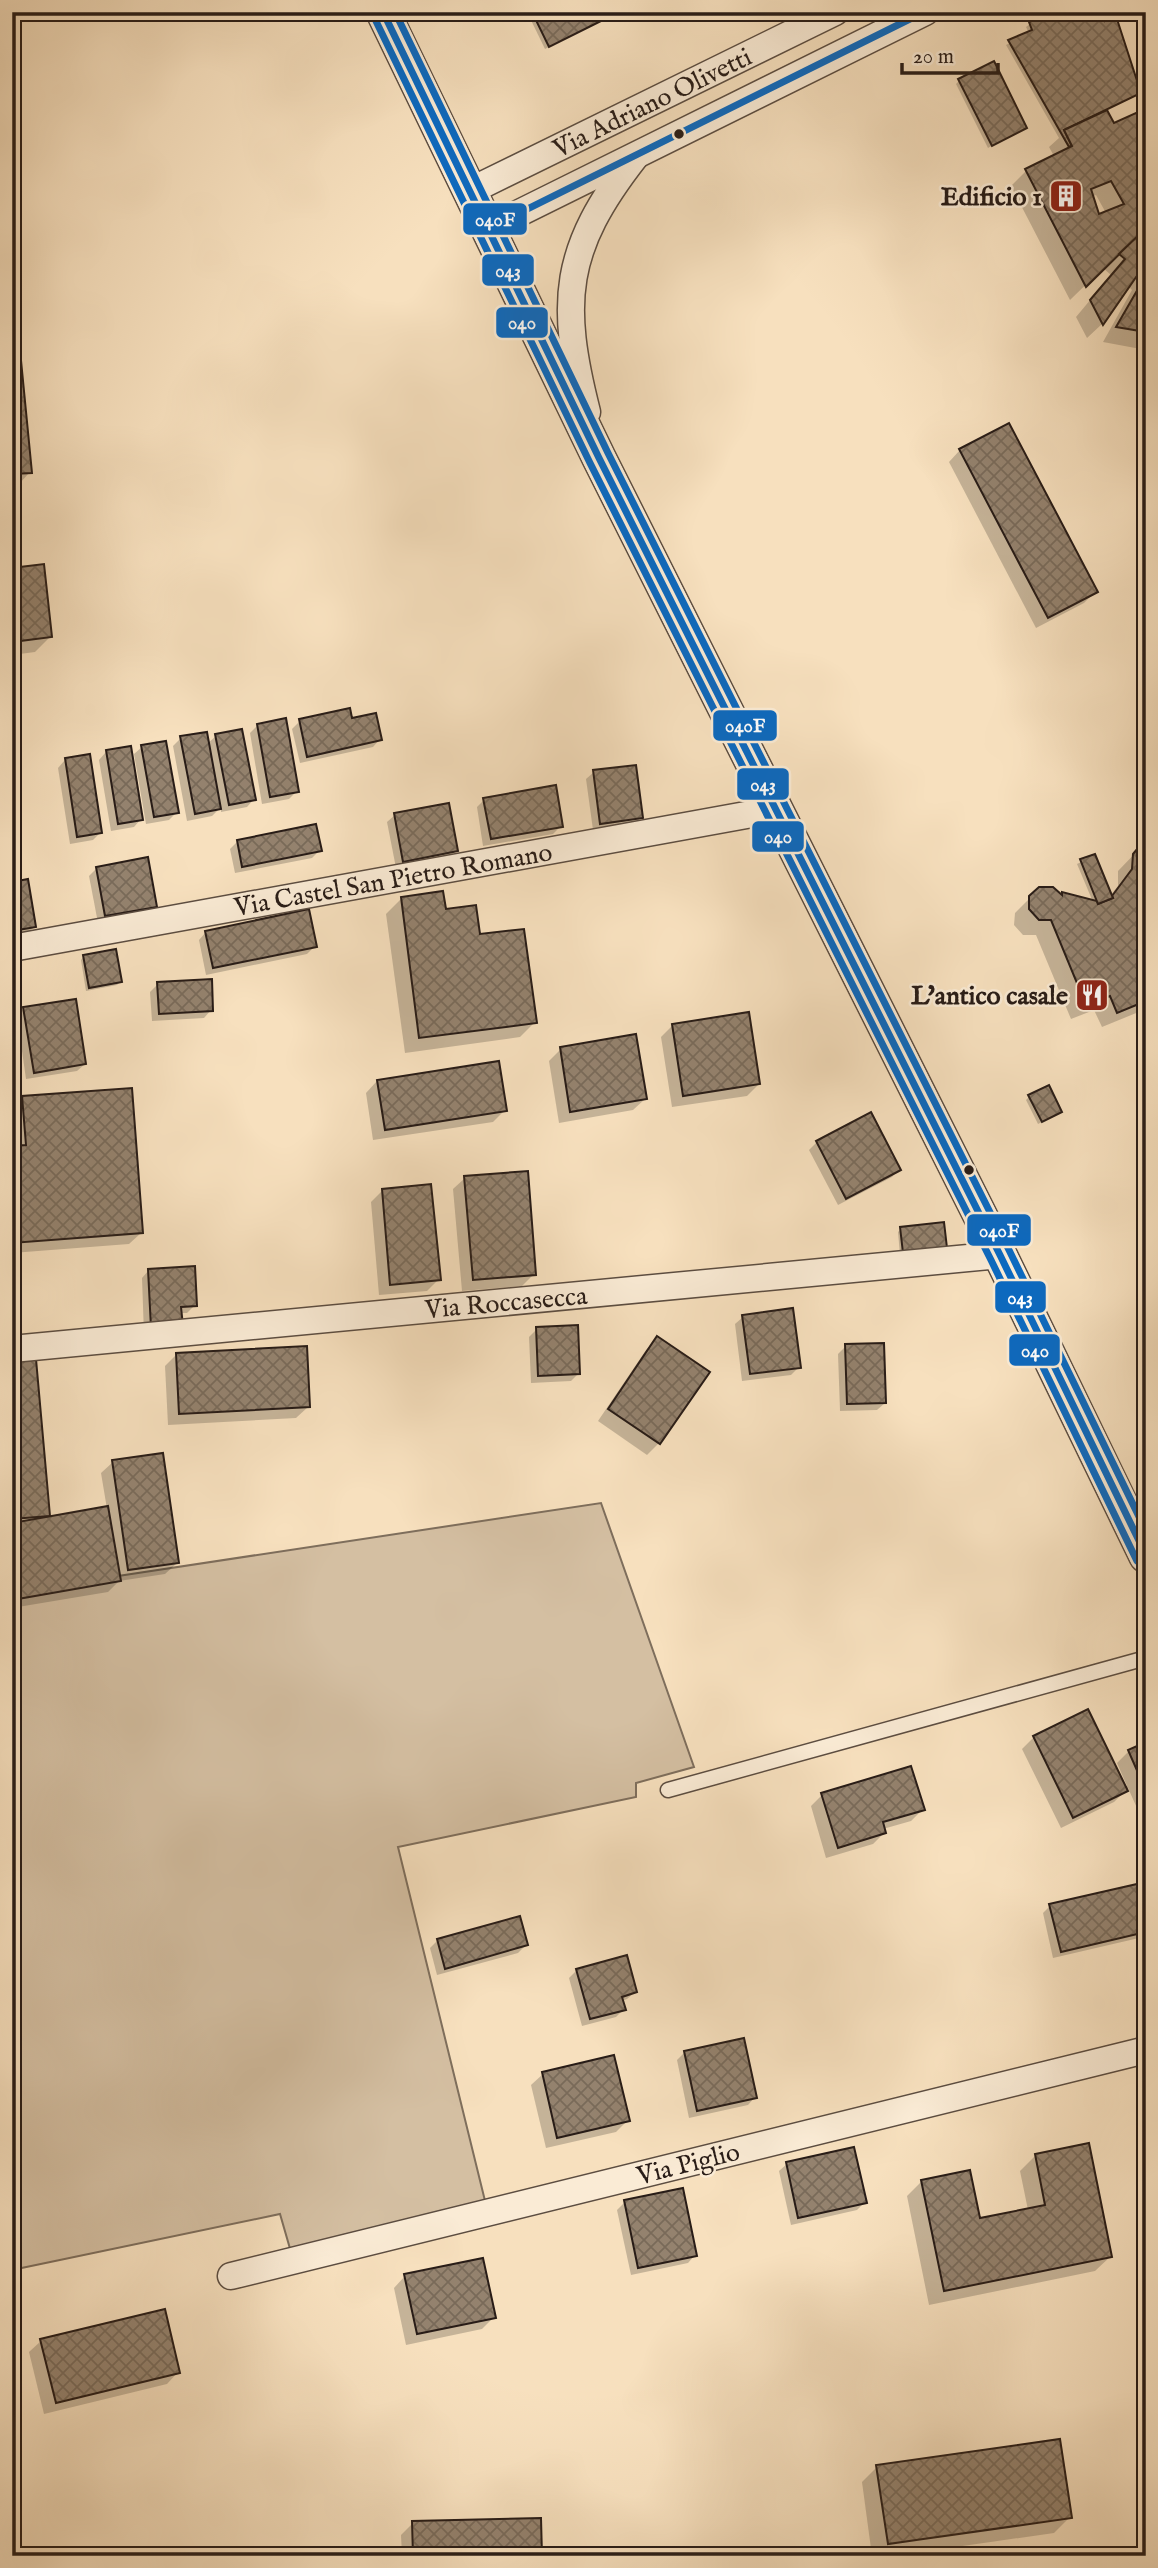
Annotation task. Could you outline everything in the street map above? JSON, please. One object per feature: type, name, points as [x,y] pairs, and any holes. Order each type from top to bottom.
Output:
[{"type":"street","points":[[383,12],[599,458],[1000,1255],[1146,1556]]},
{"type":"street","name":"Via Adriano Olivetti","points":[[470,191],[835,12]]},
{"type":"street","name":"Via Adriano Olivetti","points":[[489,228],[925,12]]},
{"type":"street","points":[[599,458],[574,354],[570,299],[579,254],[590,225],[638,153]]},
{"type":"street","name":"Via Castel San Pietro Romano","points":[[12,948],[774,810]]},
{"type":"street","name":"Via Roccasecca","points":[[12,1349],[1000,1255]]},
{"type":"street","name":"Via Piglio","points":[[231,2276],[1146,2050]]},
{"type":"lane","points":[[668,1790],[1146,1658]]},
{"type":"shaded area","points":[[601,1503],[694,1767],[636,1783],[636,1797],[398,1847],[488,2213],[293,2259],[280,2214],[12,2270],[12,1592]]},
{"type":"building","points":[[532,12],[619,12],[549,47]]},
{"type":"building","points":[[1050,12],[1103,12],[1105,21],[1116,16],[1141,93],[1064,130],[1072,146],[1069,147],[1008,40],[1032,30],[1029,22]]},
{"type":"building","points":[[994,61],[1027,128],[992,146],[958,79]]},
{"type":"building","name":"Edificio 1","points":[[1107,110],[1114,123],[1138,112],[1146,135],[1146,228],[1086,287],[1025,169],[1072,146],[1064,130]],"holes":[[[1111,181],[1124,204],[1099,214],[1091,189]]]},
{"type":"building","points":[[1143,231],[1146,233],[1146,274],[1141,270],[1103,325],[1090,300],[1125,259],[1119,254]]},
{"type":"building","points":[[12,268],[32,473],[12,474]]},
{"type":"building","points":[[1146,275],[1146,332],[1116,327]]},
{"type":"building","points":[[1009,423],[1098,592],[1048,618],[959,449]]},
{"type":"building","points":[[44,564],[52,637],[12,642],[12,568]]},
{"type":"building","points":[[350,708],[352,718],[376,713],[382,740],[307,757],[299,719]]},
{"type":"building","points":[[286,718],[299,792],[270,797],[257,724]]},
{"type":"building","points":[[242,729],[256,800],[229,805],[215,734]]},
{"type":"building","points":[[207,732],[221,809],[195,814],[180,736]]},
{"type":"building","points":[[166,741],[179,813],[154,817],[141,745]]},
{"type":"building","points":[[131,746],[143,820],[118,824],[106,750]]},
{"type":"building","points":[[90,754],[102,833],[77,837],[65,758]]},
{"type":"building","points":[[636,765],[643,818],[600,824],[593,770]]},
{"type":"building","points":[[556,785],[563,827],[491,839],[483,798]]},
{"type":"building","points":[[449,803],[458,851],[403,862],[394,813]]},
{"type":"building","points":[[316,824],[322,851],[242,867],[237,840]]},
{"type":"building","points":[[1146,842],[1146,1001],[1117,1013],[1110,996],[1086,1005],[1051,920],[1039,920],[1029,909],[1029,896],[1039,887],[1053,887],[1062,895],[1062,892],[1097,901],[1098,904],[1113,898],[1132,869],[1133,854]]},
{"type":"building","points":[[1095,854],[1113,898],[1098,904],[1080,859]]},
{"type":"building","points":[[148,857],[157,907],[105,916],[96,867]]},
{"type":"building","points":[[28,879],[36,927],[12,931],[12,882]]},
{"type":"building","points":[[443,891],[446,909],[476,905],[480,934],[524,929],[537,1023],[419,1038],[401,897]]},
{"type":"building","points":[[309,909],[317,947],[213,968],[205,931]]},
{"type":"building","points":[[116,949],[122,982],[89,988],[83,955]]},
{"type":"building","points":[[212,979],[213,1011],[159,1014],[157,982]]},
{"type":"building","points":[[76,999],[86,1064],[34,1073],[23,1007]]},
{"type":"building","points":[[749,1012],[760,1084],[683,1096],[672,1024]]},
{"type":"building","points":[[636,1034],[647,1099],[570,1112],[560,1047]]},
{"type":"building","points":[[499,1061],[507,1111],[385,1130],[377,1080]]},
{"type":"building","points":[[1049,1085],[1062,1112],[1042,1122],[1028,1095]]},
{"type":"building","points":[[132,1088],[143,1233],[12,1243],[12,1146],[26,1145],[22,1096]]},
{"type":"building","points":[[871,1112],[901,1170],[846,1199],[816,1141]]},
{"type":"building","points":[[528,1171],[536,1275],[473,1280],[464,1176]]},
{"type":"building","points":[[431,1184],[441,1280],[390,1285],[382,1189]]},
{"type":"building","points":[[944,1222],[947,1248],[903,1253],[900,1227]]},
{"type":"building","points":[[195,1266],[197,1306],[181,1307],[183,1326],[151,1328],[148,1269]]},
{"type":"building","points":[[793,1308],[801,1368],[750,1374],[742,1315]]},
{"type":"building","points":[[578,1325],[580,1374],[538,1376],[536,1327]]},
{"type":"building","points":[[657,1336],[710,1372],[660,1444],[608,1409]]},
{"type":"building","points":[[884,1343],[886,1403],[847,1404],[845,1344]]},
{"type":"building","points":[[307,1346],[310,1407],[179,1414],[176,1353]]},
{"type":"building","points":[[36,1359],[50,1516],[12,1519],[12,1361]]},
{"type":"building","points":[[163,1453],[179,1563],[128,1570],[112,1460]]},
{"type":"building","points":[[108,1506],[121,1581],[12,1600],[12,1523]]},
{"type":"building","points":[[1088,1709],[1128,1791],[1073,1818],[1033,1736]]},
{"type":"building","points":[[1146,1742],[1146,1791],[1128,1750]]},
{"type":"building","points":[[911,1766],[925,1810],[883,1822],[886,1833],[838,1848],[821,1793]]},
{"type":"building","points":[[1137,1884],[1146,1920],[1146,1932],[1061,1952],[1049,1904]]},
{"type":"building","points":[[520,1916],[528,1945],[445,1969],[437,1939]]},
{"type":"building","points":[[627,1955],[637,1992],[622,1997],[626,2010],[590,2019],[576,1969]]},
{"type":"building","points":[[744,2038],[757,2098],[697,2111],[684,2051]]},
{"type":"building","points":[[614,2055],[630,2121],[557,2138],[542,2072]]},
{"type":"building","points":[[1089,2143],[1112,2257],[944,2291],[921,2180],[970,2170],[980,2218],[1045,2205],[1035,2154]]},
{"type":"building","points":[[854,2147],[867,2203],[798,2218],[786,2162]]},
{"type":"building","points":[[683,2188],[697,2256],[638,2268],[624,2200]]},
{"type":"building","points":[[483,2258],[496,2318],[417,2334],[404,2274]]},
{"type":"building","points":[[165,2309],[180,2373],[56,2403],[40,2339]]},
{"type":"building","points":[[1060,2439],[1072,2518],[888,2544],[876,2465]]},
{"type":"building","points":[[541,2518],[542,2556],[413,2556],[412,2521]]},
{"type":"building","points":[[1146,2547],[1146,2556],[1105,2556],[1105,2553]]},
{"type":"transit line","name":"043","points":[[383,12],[599,458],[1000,1255],[1146,1555]]},
{"type":"transit line","name":"040F","points":[[395,12],[608,453],[1009,1250],[1146,1531]]},
{"type":"transit line","name":"043","points":[[489,228],[924,12]]},
{"type":"transit line","name":"040","points":[[374,17],[590,463],[991,1260],[1137,1561]]},
{"type":"place","name":"Edificio 1","points":[[1066,196]]},
{"type":"place","name":"L'antico casale","points":[[1092,995]]}]
